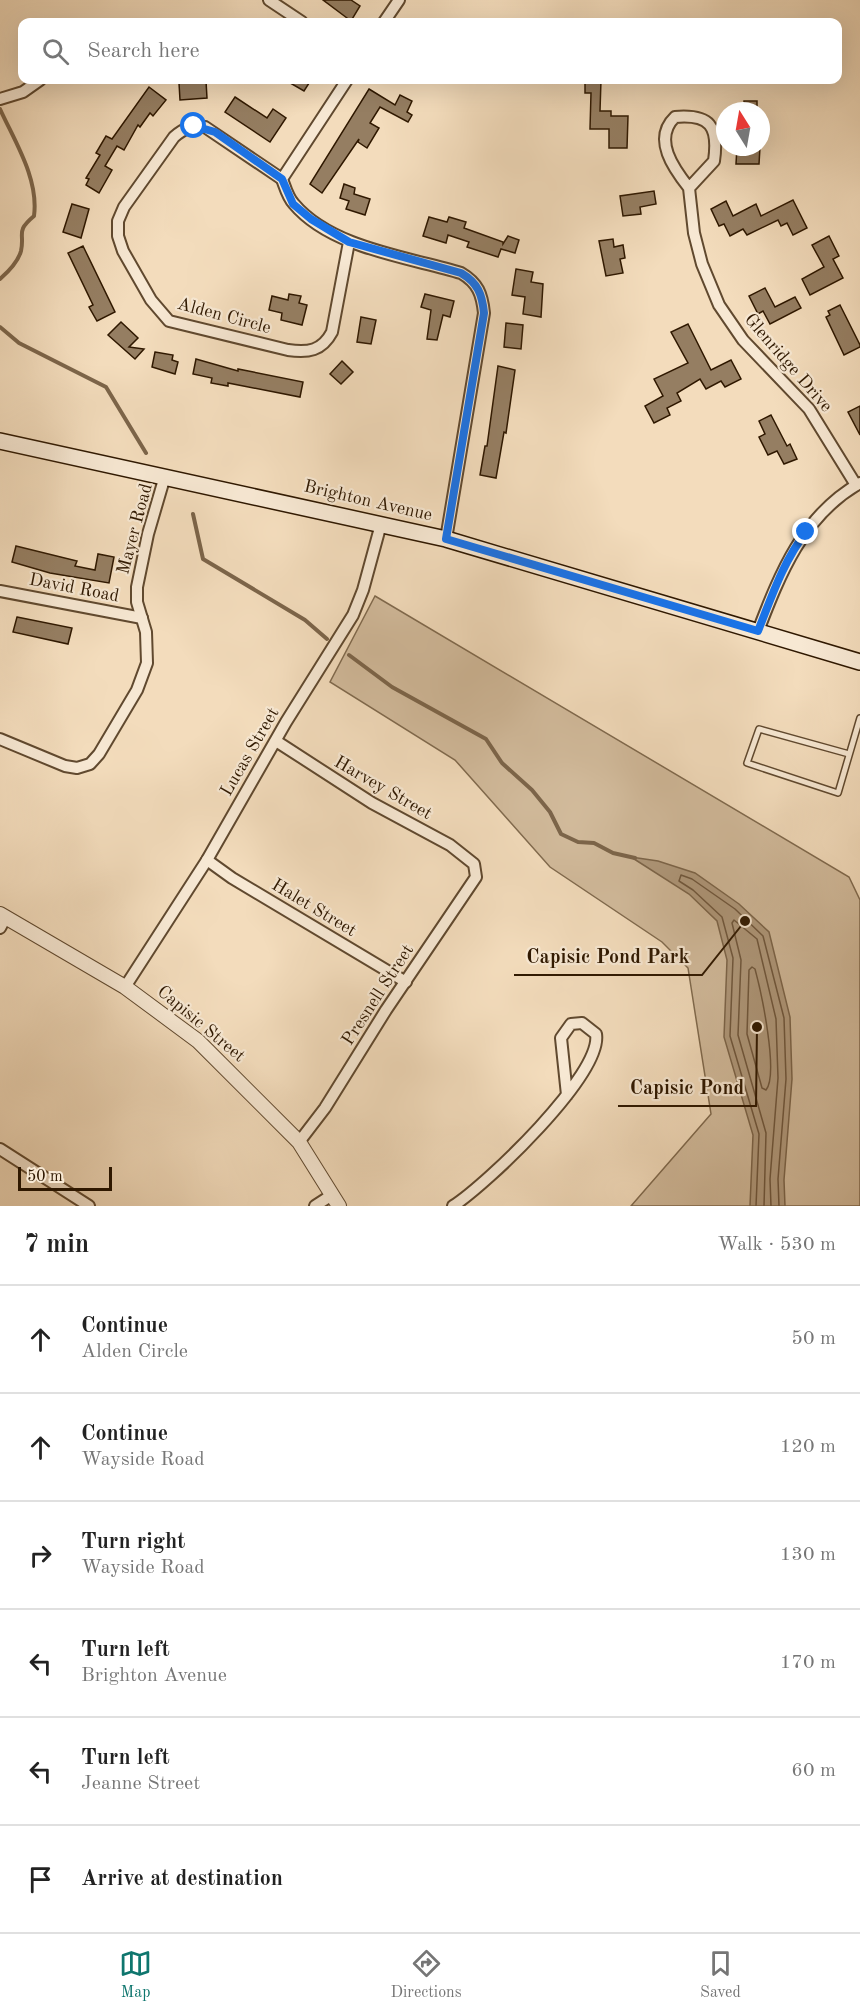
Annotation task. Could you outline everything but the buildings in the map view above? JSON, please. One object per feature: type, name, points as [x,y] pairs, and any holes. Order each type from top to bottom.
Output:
[{"type":"main road","name":"Brighton Avenue","points":[[0,441],[446,539],[860,662]]},
{"type":"street","points":[[269,0],[296,18]]},
{"type":"street","points":[[387,18],[399,0]]},
{"type":"street","points":[[0,99],[12,96],[33,84]]},
{"type":"street","points":[[344,84],[282,179],[293,204],[311,219],[349,242],[461,273],[471,279],[480,289],[484,313],[446,539]]},
{"type":"street","name":"Glenridge Drive","points":[[689,188],[714,160],[711,123],[703,117],[675,117],[669,123],[667,135],[669,163],[689,188],[702,264],[719,305],[744,340],[809,409],[858,484]]},
{"type":"street","name":"Alden Circle","points":[[282,179],[205,127],[194,126],[183,129],[174,137],[124,207],[118,221],[118,236],[123,251],[151,300],[169,321],[288,350],[303,352],[314,350],[325,344],[332,332],[349,242]]},
{"type":"street","name":"Mayer Road","points":[[0,740],[65,766],[77,768],[90,764],[99,754],[137,690],[147,663],[146,632],[137,587],[148,534],[165,476]]},
{"type":"street","points":[[758,631],[791,551],[820,516],[858,484]]},
{"type":"street","name":"Lucas Street","points":[[125,987],[207,860],[353,615],[363,590],[381,524]]},
{"type":"street","name":"David Road","points":[[0,591],[142,618]]},
{"type":"street","name":"Harvey Street","points":[[276,741],[372,803],[450,845],[474,864]]},
{"type":"street","name":"Halet Street","points":[[207,860],[232,878],[406,982]]},
{"type":"street","name":"Presnell Street","points":[[299,1142],[325,1108],[406,982],[470,889],[476,877],[474,864]]},
{"type":"street","name":"Capisic Street","points":[[2,920],[125,987],[198,1041],[299,1142],[335,1200]]},
{"type":"street","points":[[453,1206],[525,1144],[567,1095],[596,1046],[596,1034],[582,1023],[571,1024],[561,1038],[567,1095]]},
{"type":"street","points":[[0,1149],[89,1206]]},
{"type":"street","points":[[315,1206],[335,1200]]},
{"type":"lane","points":[[849,754],[759,729],[747,763],[838,793],[860,718]]},
{"type":"shaded area","points":[[375,596],[849,877],[860,900],[860,1206],[631,1206],[711,1114],[688,968],[662,942],[550,867],[455,760],[330,682]]},
{"type":"water","points":[[631,857],[658,861],[695,873],[739,904],[769,932],[790,1017],[792,1079],[784,1180],[785,1206],[750,1206],[753,1135],[724,1037],[727,960],[717,921],[689,894]]},
{"type":"waterway","points":[[0,109],[24,161],[35,202],[34,216],[23,229],[20,255],[0,279]]},
{"type":"waterway","points":[[0,327],[19,343],[106,387],[146,453]]},
{"type":"waterway","points":[[193,514],[203,559],[305,620],[327,639]]},
{"type":"waterway","points":[[349,655],[392,687],[486,739],[502,763],[532,790],[550,812],[561,834],[578,842],[594,843],[613,853],[635,858]]},
{"type":"place","name":"Capisic Pond Park","points":[[745,921]]},
{"type":"place","name":"Capisic Pond","points":[[757,1027]]},
{"type":"route","points":[[194,126],[205,127],[215,132],[282,179],[293,204],[311,219],[349,242],[461,273],[471,279],[480,289],[484,313],[446,539],[758,631],[791,551],[806,532]]}]
